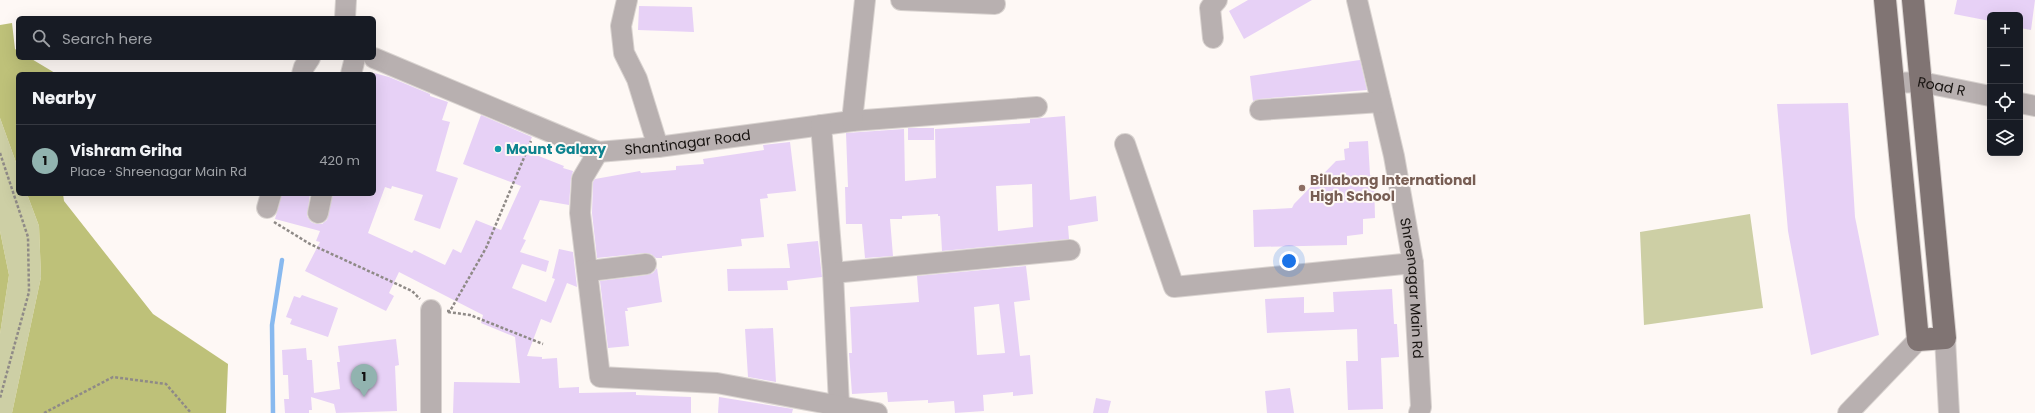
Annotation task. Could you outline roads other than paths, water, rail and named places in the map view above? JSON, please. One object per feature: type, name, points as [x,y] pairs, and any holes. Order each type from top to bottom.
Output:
[{"type":"main road","points":[[1885,0],[1918,340],[1946,338],[1913,0]]},
{"type":"street","points":[[345,16],[346,0]]},
{"type":"street","points":[[627,0],[621,26],[624,53],[637,79],[658,147]]},
{"type":"street","points":[[852,121],[865,0]]},
{"type":"street","points":[[901,0],[995,4]]},
{"type":"street","points":[[1213,38],[1210,8],[1217,0]]},
{"type":"street","name":"Shreenagar Main Rd","points":[[1357,0],[1394,156],[1413,263],[1421,407],[1420,413]]},
{"type":"street","name":"Shantinagar Road","points":[[376,59],[598,152],[658,147],[821,124],[1037,107]]},
{"type":"street","points":[[303,72],[309,60]]},
{"type":"street","points":[[352,72],[354,60]]},
{"type":"street","name":"Road R","points":[[1893,83],[1921,82],[1987,95]]},
{"type":"street","points":[[1260,110],[1381,102]]},
{"type":"street","points":[[2023,104],[2035,106]]},
{"type":"street","points":[[821,124],[833,273],[838,409]]},
{"type":"street","points":[[1125,144],[1174,288],[1413,263]]},
{"type":"street","points":[[598,152],[582,179],[580,213],[589,271],[600,378],[717,383],[838,409],[877,413]]},
{"type":"street","points":[[318,213],[322,196]]},
{"type":"street","points":[[833,273],[1070,250]]},
{"type":"street","points":[[589,271],[646,264]]},
{"type":"street","points":[[431,310],[431,413]]},
{"type":"street","points":[[1946,338],[1949,413]]},
{"type":"street","points":[[1848,413],[1918,340]]},
{"type":"waterway","points":[[273,413],[272,325],[282,260]]},
{"type":"place","name":"Mount Galaxy","points":[[498,149]]},
{"type":"place","name":"Billabong International High School","points":[[1302,188]]},
{"type":"place","name":"Vishram Griha","points":[[364,397]]}]
